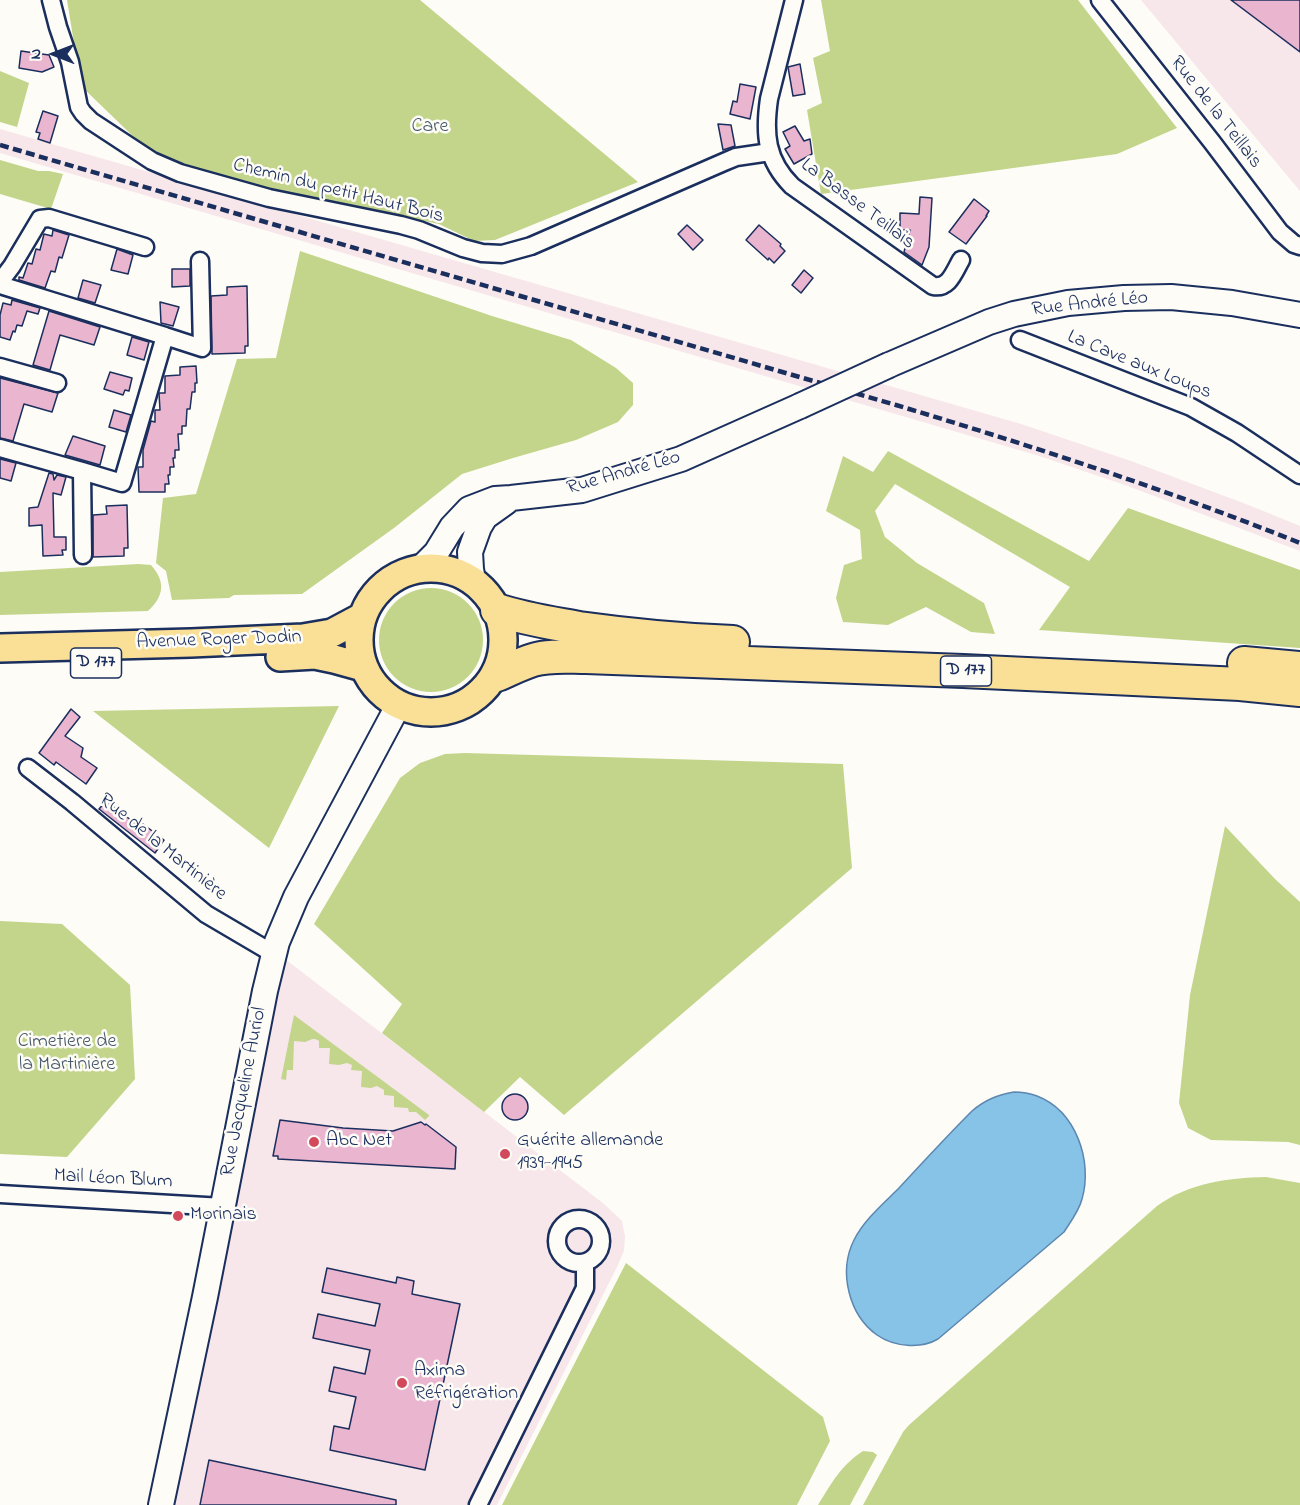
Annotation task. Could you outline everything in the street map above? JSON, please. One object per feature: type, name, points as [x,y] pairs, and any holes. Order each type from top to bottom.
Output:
[{"type":"highway","name":"D 177","points":[[497,610],[545,622],[662,637],[975,650],[1300,668]]},
{"type":"highway","name":"D 177","points":[[497,675],[535,659],[586,657],[1079,676],[1240,684],[1300,690]]},
{"type":"main road","points":[[420,569],[455,572],[473,581],[492,600],[502,627],[503,644],[497,675],[488,688],[468,704],[445,712],[422,711],[399,704],[375,686],[363,668],[359,643],[362,617],[370,600],[383,583],[405,572],[420,569]]},
{"type":"main road","name":"Avenue Roger Dodin","points":[[0,648],[303,638],[332,633],[362,617]]},
{"type":"main road","name":"Avenue Roger Dodin","points":[[0,666],[315,655],[334,658],[363,668]]},
{"type":"street","name":"Chemin du petit Haut Bois","points":[[51,0],[70,62],[79,107],[91,121],[152,161],[180,173],[269,198],[419,230],[463,248],[482,253],[502,254],[531,246],[736,157],[770,152]]},
{"type":"street","name":"La Basse Teillais","points":[[794,0],[769,99],[766,131],[770,152],[778,170],[792,186],[933,286],[947,284],[961,260]]},
{"type":"street","name":"Rue de la Teillais","points":[[1100,0],[1280,232],[1294,244],[1300,246]]},
{"type":"street","points":[[145,248],[49,218],[40,219],[0,284],[202,348],[200,261]]},
{"type":"street","name":"Rue André Léo","points":[[420,569],[436,553],[452,527],[469,509],[495,499],[582,490],[681,459],[889,365],[989,322],[1014,314],[1068,303],[1172,297],[1232,303],[1300,315]]},
{"type":"street","points":[[0,448],[122,483],[165,336]]},
{"type":"street","name":"La Cave aux Loups","points":[[1020,340],[1191,407],[1237,433],[1300,475]]},
{"type":"street","points":[[0,367],[57,383]]},
{"type":"street","points":[[82,471],[83,555]]},
{"type":"street","name":"Rue André Léo","points":[[473,581],[470,552],[479,527],[484,517],[511,498]]},
{"type":"street","name":"Rue Jacqueline Auriol","points":[[161,1505],[274,954],[296,897],[399,704]]},
{"type":"street","name":"Rue de la Martinière","points":[[28,768],[206,914],[274,954]]},
{"type":"street","name":"Mail Léon Blum","points":[[0,1194],[223,1207]]},
{"type":"street","points":[[477,1505],[585,1287],[585,1263]]},
{"type":"shaded area","points":[[1141,0],[1300,0],[1300,191]]},
{"type":"shaded area","points":[[0,129],[1021,424],[1131,461],[1300,526],[1300,551],[1125,485],[1036,455],[0,153]]},
{"type":"shaded area","points":[[285,959],[604,1204],[622,1221],[625,1237],[624,1251],[617,1267],[497,1505],[172,1505]]},
{"type":"green space","name":"Care","points":[[67,0],[420,0],[638,182],[495,240],[474,241],[439,224],[260,188],[178,165],[140,143],[81,86]]},
{"type":"green space","points":[[821,0],[1078,0],[1177,128],[1117,154],[821,194],[807,110],[822,103],[813,58],[830,51]]},
{"type":"green space","points":[[0,71],[29,83],[17,127],[0,122]]},
{"type":"green space","points":[[0,160],[38,171],[63,174],[51,209],[0,194]]},
{"type":"green space","points":[[300,251],[492,316],[571,340],[616,368],[633,383],[633,405],[618,422],[576,440],[462,474],[394,528],[302,594],[234,595],[229,598],[172,600],[166,571],[156,563],[163,498],[196,494],[237,359],[276,358]]},
{"type":"green space","points":[[888,451],[1089,561],[1128,508],[1300,570],[1300,648],[1039,630],[1070,587],[895,484],[875,511],[885,537],[917,563],[984,603],[995,634],[971,632],[926,607],[888,625],[843,622],[836,598],[844,565],[862,559],[860,530],[826,511],[843,456],[873,472]]},
{"type":"green space","points":[[151,565],[161,583],[160,594],[148,611],[0,615],[0,572]]},
{"type":"green space","points":[[431,588],[451,592],[468,603],[479,620],[483,640],[479,660],[468,677],[451,688],[431,692],[411,688],[394,677],[383,660],[379,640],[383,620],[394,603],[411,592]]},
{"type":"green space","points":[[339,706],[269,848],[93,711]]},
{"type":"green space","points":[[445,754],[843,764],[852,868],[564,1115],[520,1077],[484,1112],[382,1033],[402,1004],[314,924],[400,778],[420,763]]},
{"type":"green space","points":[[1225,826],[1300,902],[1300,1145],[1288,1142],[1211,1140],[1188,1128],[1179,1103],[1190,995]]},
{"type":"green space","name":"Cimetière de la Martinière","points":[[0,921],[62,924],[130,985],[135,1079],[67,1157],[0,1154]]},
{"type":"green space","points":[[294,1015],[429,1116],[425,1120],[416,1112],[409,1112],[408,1108],[394,1107],[394,1096],[384,1095],[384,1090],[377,1086],[361,1087],[362,1071],[351,1070],[352,1065],[347,1063],[329,1064],[330,1048],[319,1048],[319,1041],[315,1039],[305,1042],[294,1041],[293,1070],[287,1070],[286,1080],[281,1079]]},
{"type":"green space","points":[[1266,1177],[1300,1183],[1300,1505],[863,1505],[909,1425],[1157,1206],[1182,1192],[1209,1183]]},
{"type":"green space","points":[[626,1263],[823,1417],[830,1441],[797,1505],[502,1505]]},
{"type":"green space","points":[[863,1451],[877,1455],[850,1505],[818,1505],[832,1482],[855,1456]]},
{"type":"water","points":[[1014,1092],[1034,1095],[1051,1103],[1071,1125],[1083,1154],[1085,1169],[1085,1184],[1077,1212],[1064,1232],[938,1339],[924,1344],[908,1345],[884,1339],[867,1326],[859,1316],[849,1292],[847,1266],[854,1240],[874,1212],[972,1111],[992,1098]]},
{"type":"building","points":[[1231,0],[1300,0],[1300,52]]},
{"type":"building","points":[[21,51],[49,55],[54,67],[42,72],[19,68]]},
{"type":"building","points":[[800,64],[805,94],[793,96],[788,67]]},
{"type":"building","points":[[740,84],[756,87],[750,119],[730,114],[733,101],[737,102]]},
{"type":"building","points":[[43,111],[58,116],[50,143],[38,139],[40,133],[36,132]]},
{"type":"building","points":[[718,124],[731,125],[735,146],[723,150]]},
{"type":"building","points":[[795,126],[804,141],[810,139],[812,154],[794,164],[785,149],[790,146],[783,132]]},
{"type":"building","points":[[920,197],[932,198],[929,247],[922,265],[904,252],[910,230],[900,230],[900,213],[919,214]]},
{"type":"building","points":[[974,199],[989,211],[966,244],[949,232]]},
{"type":"building","points":[[687,225],[703,240],[693,250],[678,234]]},
{"type":"building","points":[[759,225],[781,244],[780,246],[785,251],[774,263],[746,240]]},
{"type":"building","points":[[53,230],[69,235],[62,258],[59,257],[55,272],[51,271],[45,288],[19,280],[19,277],[23,278],[28,263],[32,264],[36,249],[40,250],[44,234],[52,236]]},
{"type":"building","points":[[117,249],[133,255],[128,274],[111,270]]},
{"type":"building","points":[[172,269],[190,269],[190,286],[172,287]]},
{"type":"building","points":[[804,270],[813,278],[801,293],[792,285]]},
{"type":"building","points":[[83,280],[101,285],[95,303],[78,298]]},
{"type":"building","points":[[247,286],[248,346],[245,346],[245,353],[212,354],[211,296],[227,295],[227,287]]},
{"type":"building","points":[[12,300],[40,308],[38,314],[27,311],[22,326],[17,325],[10,340],[0,337],[0,315],[3,303],[11,305]]},
{"type":"building","points":[[160,302],[179,307],[173,326],[161,323]]},
{"type":"building","points":[[49,311],[100,327],[94,345],[60,335],[50,370],[33,365]]},
{"type":"building","points":[[132,337],[149,342],[144,360],[127,355]]},
{"type":"building","points":[[196,366],[195,392],[192,392],[190,409],[187,409],[186,426],[182,426],[182,434],[178,434],[179,450],[175,450],[174,467],[170,467],[169,484],[165,484],[165,492],[139,492],[138,467],[143,467],[143,450],[151,421],[155,422],[155,410],[160,410],[159,393],[165,393],[165,376],[180,375],[180,367]]},
{"type":"building","points":[[110,372],[132,378],[129,391],[125,390],[123,395],[104,389]]},
{"type":"building","points":[[0,378],[58,393],[52,412],[24,404],[13,441],[0,438]]},
{"type":"building","points":[[114,410],[131,415],[126,432],[109,427]]},
{"type":"building","points":[[73,436],[105,446],[100,465],[65,455]]},
{"type":"building","points":[[0,459],[16,463],[11,481],[0,478]]},
{"type":"building","points":[[49,473],[53,474],[54,480],[57,475],[66,477],[61,495],[53,493],[54,537],[66,537],[66,550],[62,550],[63,555],[43,556],[42,525],[29,526],[29,508],[38,507]]},
{"type":"building","points":[[127,505],[128,548],[124,548],[124,556],[93,557],[93,515],[107,514],[106,506]]},
{"type":"building","points":[[71,709],[80,717],[65,736],[83,748],[81,757],[97,768],[86,784],[56,762],[54,765],[39,753]]},
{"type":"building","points":[[106,801],[140,827],[143,824],[164,840],[155,853],[99,809]]},
{"type":"building","points":[[515,1094],[524,1098],[528,1107],[524,1116],[515,1120],[506,1116],[502,1107],[506,1098]]},
{"type":"building","points":[[280,1120],[343,1128],[393,1131],[421,1122],[456,1147],[455,1169],[278,1159],[278,1156],[273,1156]]},
{"type":"building","points":[[327,1268],[396,1283],[397,1277],[414,1281],[412,1294],[460,1304],[425,1470],[330,1450],[334,1426],[349,1429],[356,1397],[329,1391],[334,1367],[365,1374],[370,1350],[313,1338],[318,1314],[375,1326],[380,1304],[322,1292]]},
{"type":"building","points":[[209,1460],[396,1500],[396,1505],[200,1505]]},
{"type":"railway","points":[[0,145],[896,405],[1150,487],[1300,543]]},
{"type":"place","name":"Abc Net","points":[[314,1142]]},
{"type":"place","name":"Guérite allemande 1939-1945","points":[[505,1154]]},
{"type":"place","name":"Morinais","points":[[178,1216]]},
{"type":"place","name":"Axima Réfrigération","points":[[402,1383]]}]
